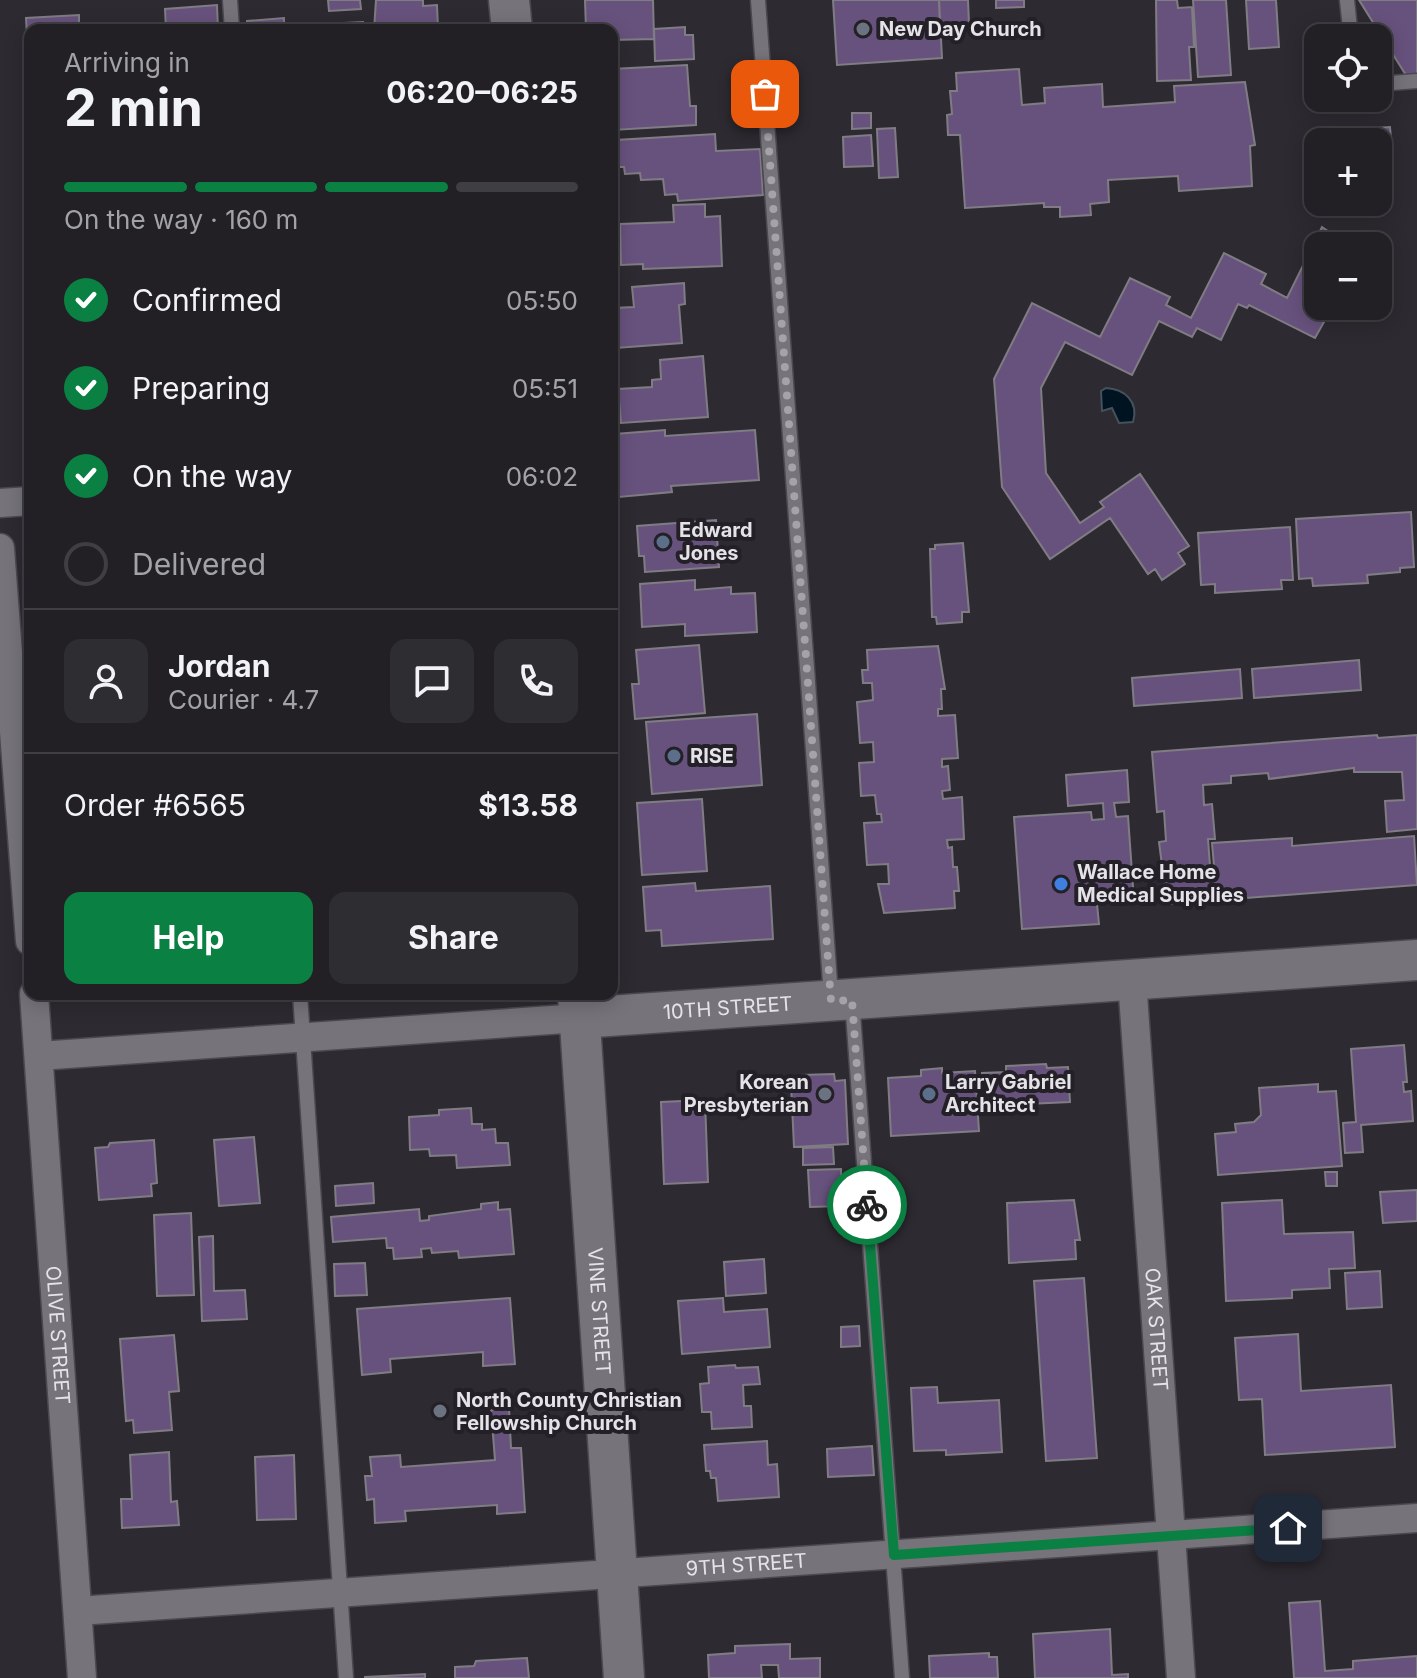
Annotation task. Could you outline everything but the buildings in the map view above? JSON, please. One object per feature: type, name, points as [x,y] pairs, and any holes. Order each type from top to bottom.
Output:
[{"type":"street","points":[[509,0],[511,24]]},
{"type":"street","points":[[0,503],[24,501]]},
{"type":"street","points":[[0,548],[24,862]]},
{"type":"street","name":"10TH STREET","points":[[39,1056],[303,1038],[579,1006],[842,1000],[1417,960]]},
{"type":"street","name":"OAK STREET","points":[[1132,980],[1181,1678]]},
{"type":"street","name":"OLIVE STREET","points":[[34,1000],[82,1678]]},
{"type":"street","name":"VINE STREET","points":[[579,1006],[624,1678]]},
{"type":"street","name":"9TH STREET","points":[[78,1611],[1417,1518]]},
{"type":"lane","points":[[230,0],[232,24]]},
{"type":"lane","points":[[758,0],[842,1000],[894,1555],[902,1678]]},
{"type":"lane","points":[[1347,0],[1350,24]]},
{"type":"lane","points":[[1392,83],[1417,81]]},
{"type":"lane","points":[[300,1000],[346,1678]]},
{"type":"water","points":[[1106,388],[1119,391],[1129,398],[1134,408],[1133,422],[1119,423],[1112,408],[1102,411],[1101,391]]},
{"type":"way so far","points":[[765,94],[831,1001],[852,1000],[867,1205]]},
{"type":"place","name":"New Day Church","points":[[863,29]]},
{"type":"place","name":"Edward Jones","points":[[663,542]]},
{"type":"place","name":"RISE","points":[[674,756]]},
{"type":"place","name":"Wallace Home Medical Supplies","points":[[1061,884]]},
{"type":"place","name":"Korean Presbyterian","points":[[825,1094]]},
{"type":"place","name":"Larry Gabriel Architect","points":[[929,1094]]},
{"type":"place","name":"North County Christian Fellowship Church","points":[[440,1411]]},
{"type":"route","points":[[867,1205],[894,1555],[1288,1528]]}]
